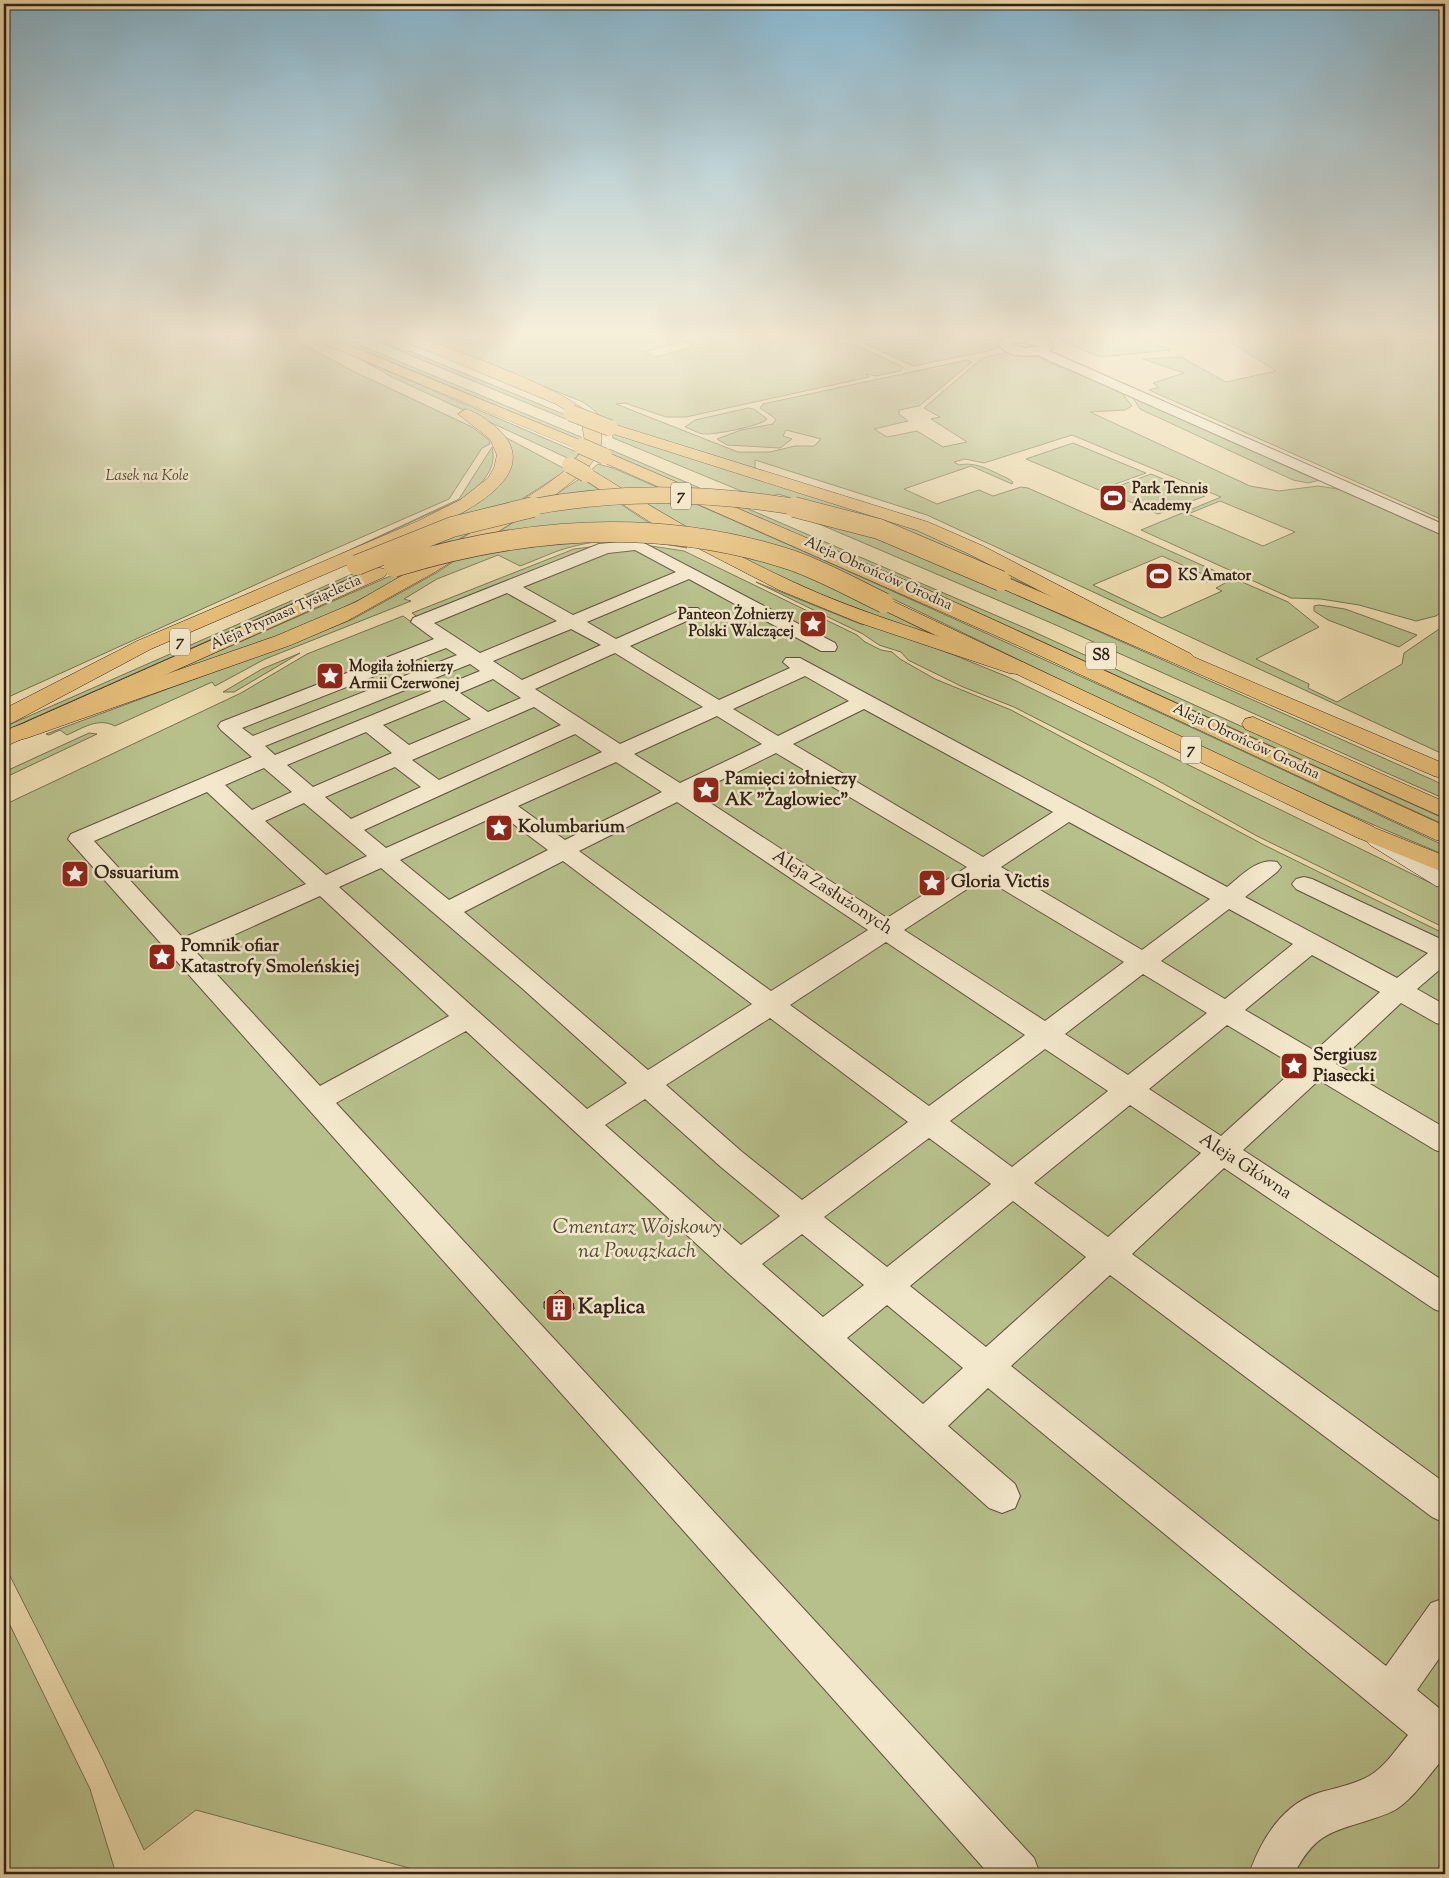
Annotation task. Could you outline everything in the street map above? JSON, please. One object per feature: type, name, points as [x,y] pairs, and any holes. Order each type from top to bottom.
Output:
[{"type":"main road","points":[[8,727],[144,645],[424,525],[480,494],[500,472],[504,451],[493,434],[474,420]]},
{"type":"main road","points":[[478,420],[514,436]]},
{"type":"main road","name":"Aleja Obrońców Grodna","points":[[529,420],[580,439],[608,443],[960,594],[1445,811]]},
{"type":"main road","name":"Aleja Obrońców Grodna","points":[[536,420],[580,439]]},
{"type":"main road","points":[[579,420],[608,443],[922,526],[976,550],[1184,658]]},
{"type":"main road","points":[[8,727],[126,698],[338,618],[397,587],[576,471],[588,455],[594,440],[591,426],[585,420]]},
{"type":"main road","name":"Aleja Obrońców Grodna","points":[[608,443],[768,526],[970,616],[1445,835]]},
{"type":"main road","points":[[564,461],[676,530],[786,586],[867,619],[1017,668]]},
{"type":"main road","name":"Aleja Prymasa Tysiąclecia","points":[[8,727],[399,546],[452,527],[518,510],[577,501],[625,497],[682,496],[745,500],[827,514],[888,532],[1184,658]]},
{"type":"main road","name":"Aleja Prymasa Tysiąclecia","points":[[8,727],[377,573],[442,552],[522,537],[569,532],[681,535],[778,556],[827,575],[1017,668]]},
{"type":"main road","name":"7","points":[[1184,658],[1444,772]]},
{"type":"main road","name":"Aleja Obrońców Grodna","points":[[1017,668],[1365,832]]},
{"type":"main road","points":[[1365,832],[1445,880]]},
{"type":"main road","name":"7","points":[[1365,832],[1445,865]]},
{"type":"street","points":[[1193,420],[1445,531]]},
{"type":"street","points":[[510,587],[605,548],[638,545],[828,647]]},
{"type":"street","points":[[689,573],[483,662],[423,676],[210,783],[79,839],[1018,1874]]},
{"type":"street","points":[[510,587],[616,646],[1445,1142]]},
{"type":"street","name":"Aleja Zasłużonych","points":[[510,587],[420,622],[1046,1034]]},
{"type":"street","points":[[250,819],[486,720],[529,693],[616,646],[692,612]]},
{"type":"street","points":[[449,640],[228,726],[447,912],[731,1159],[1442,1735],[1395,1783],[1379,1795],[1316,1815],[1301,1827],[1286,1845],[1271,1874]]},
{"type":"street","points":[[399,659],[486,720]]},
{"type":"street","points":[[263,756],[368,724],[446,692],[483,662]]},
{"type":"street","points":[[179,950],[717,708],[799,666],[1445,1016]]},
{"type":"street","points":[[447,912],[564,851],[864,701]]},
{"type":"street","points":[[368,724],[437,789]]},
{"type":"street","points":[[349,828],[578,725]]},
{"type":"street","points":[[210,783],[739,1264],[1002,1496]]},
{"type":"street","points":[[502,805],[1445,1505]]},
{"type":"street","points":[[584,1124],[1069,812]]},
{"type":"street","points":[[739,1264],[1269,867]]},
{"type":"street","points":[[922,1426],[1398,990],[1445,951],[1304,884]]},
{"type":"street","points":[[822,1338],[885,1285],[1311,943]]},
{"type":"street","points":[[317,1101],[468,1018]]},
{"type":"street","name":"Aleja Główna","points":[[1046,1034],[1445,1299]]},
{"type":"street","points":[[1390,1694],[1445,1617]]},
{"type":"green space","name":"Lasek na Kole","points":[[4,420],[456,420],[472,427],[489,440],[490,444],[482,448],[449,499],[4,699]]},
{"type":"green space","points":[[484,420],[501,420],[579,453],[574,461]]},
{"type":"green space","points":[[530,420],[539,420],[581,437],[583,442]]},
{"type":"green space","points":[[603,420],[656,420],[738,452],[770,452],[795,446],[814,446],[821,439],[786,430],[783,436],[792,439],[780,448],[727,445],[717,439],[741,430],[773,424],[776,420],[906,420],[908,421],[874,429],[887,437],[917,431],[943,447],[967,442],[932,420],[1107,420],[1250,486],[1279,491],[1318,486],[1344,490],[1445,536],[1445,609],[1436,616],[1416,621],[1359,605],[1321,599],[1291,598],[1141,530],[1221,497],[1072,435],[984,463],[965,459],[954,462],[959,465],[966,464],[985,468],[1009,479],[1013,482],[1012,484],[971,466],[904,489],[937,504],[979,490],[993,496],[1021,487],[1028,488],[1222,574],[1223,577],[1207,582],[1199,578],[1205,575],[1162,556],[1093,585],[1162,618],[1222,591],[1216,588],[1227,582],[1242,582],[1288,602],[1319,627],[1256,659],[1309,684],[1308,688],[1337,702],[1402,664],[1404,653],[1445,625],[1445,755],[927,515],[755,460],[755,470],[606,423]],"holes":[[[1220,501],[1295,532],[1263,546],[1188,514]]]},
{"type":"green space","points":[[695,420],[766,420],[747,427],[709,434],[703,434],[685,427]]},
{"type":"green space","points":[[1163,420],[1186,420],[1320,480],[1308,483],[1293,480]]},
{"type":"green space","points":[[1216,420],[1445,420],[1445,521]]},
{"type":"green space","points":[[612,433],[897,522],[951,544],[1036,589],[1008,577],[994,585],[1433,780],[1445,786],[1445,799],[1049,622],[784,509],[798,500],[778,494],[763,500],[613,438]]},
{"type":"green space","points":[[503,436],[567,470],[508,508],[342,564],[500,482]]},
{"type":"green space","points":[[1073,443],[1146,473],[1099,490],[1026,459]]},
{"type":"green space","points":[[492,447],[493,456],[490,471],[475,489],[462,499],[339,555],[459,499]]},
{"type":"green space","points":[[609,449],[1032,631],[1445,819],[1445,825],[977,612],[607,452]]},
{"type":"green space","points":[[598,464],[613,468],[927,606],[1135,701],[1445,846],[1445,855],[1375,826],[1236,763],[893,599],[877,607],[946,641],[824,596],[730,553],[591,470]]},
{"type":"green space","points":[[1151,474],[1205,496],[1158,514],[1105,491]]},
{"type":"green space","points":[[581,478],[687,548],[629,541],[600,542],[565,549],[520,566],[498,555],[437,579],[404,599],[411,601],[265,659],[215,686],[212,682],[115,726],[97,723],[67,735],[60,730],[49,735],[46,734],[353,619],[436,573]]},
{"type":"green space","points":[[479,527],[451,544],[370,569],[4,731],[4,727],[366,568]]},
{"type":"green space","name":"Cmentarz Wojskowy na Powązkach","points":[[614,544],[638,544],[684,551],[857,635],[865,642],[881,650],[892,652],[900,659],[935,679],[1011,710],[1264,845],[1445,934],[1445,1874],[431,1874],[196,1810],[144,1850],[103,1760],[4,1564],[4,805],[241,693],[307,654],[403,616],[410,621],[419,618],[412,613],[574,549]]},
{"type":"green space","points":[[404,570],[411,570],[373,593],[310,624],[128,691]]},
{"type":"green space","points":[[756,582],[863,625],[866,623],[1008,677],[1445,890],[1445,928],[1257,836],[1155,779],[1014,707],[963,687],[908,660],[901,652],[879,645],[863,634]]},
{"type":"green space","points":[[1314,606],[1345,609],[1417,635],[1399,647],[1328,620],[1314,611]]},
{"type":"green space","points":[[300,653],[234,692],[223,692],[262,669]]},
{"type":"green space","points":[[89,733],[97,734],[4,778],[4,772]]},
{"type":"green space","points":[[4,1613],[90,1789],[116,1874],[4,1874]]},
{"type":"building","points":[[560,1290],[573,1303],[557,1315],[544,1302]]},
{"type":"place","name":"Park Tennis Academy","points":[[1113,498]]},
{"type":"place","name":"KS Amator","points":[[1159,576]]},
{"type":"place","name":"Panteon Żołnierzy Polski Walczącej","points":[[813,624]]},
{"type":"place","name":"Mogiła żołnierzy Armii Czerwonej","points":[[330,676]]},
{"type":"place","name":"Pamięci żołnierzy AK \"Żaglowiec\"","points":[[706,790]]},
{"type":"place","name":"Kolumbarium","points":[[499,828]]},
{"type":"place","name":"Ossuarium","points":[[75,874]]},
{"type":"place","name":"Gloria Victis","points":[[932,883]]},
{"type":"place","name":"Pomnik ofiar Katastrofy Smoleńskiej","points":[[162,957]]},
{"type":"place","name":"Sergiusz Piasecki","points":[[1294,1066]]},
{"type":"place","name":"Kaplica","points":[[559,1308]]}]
